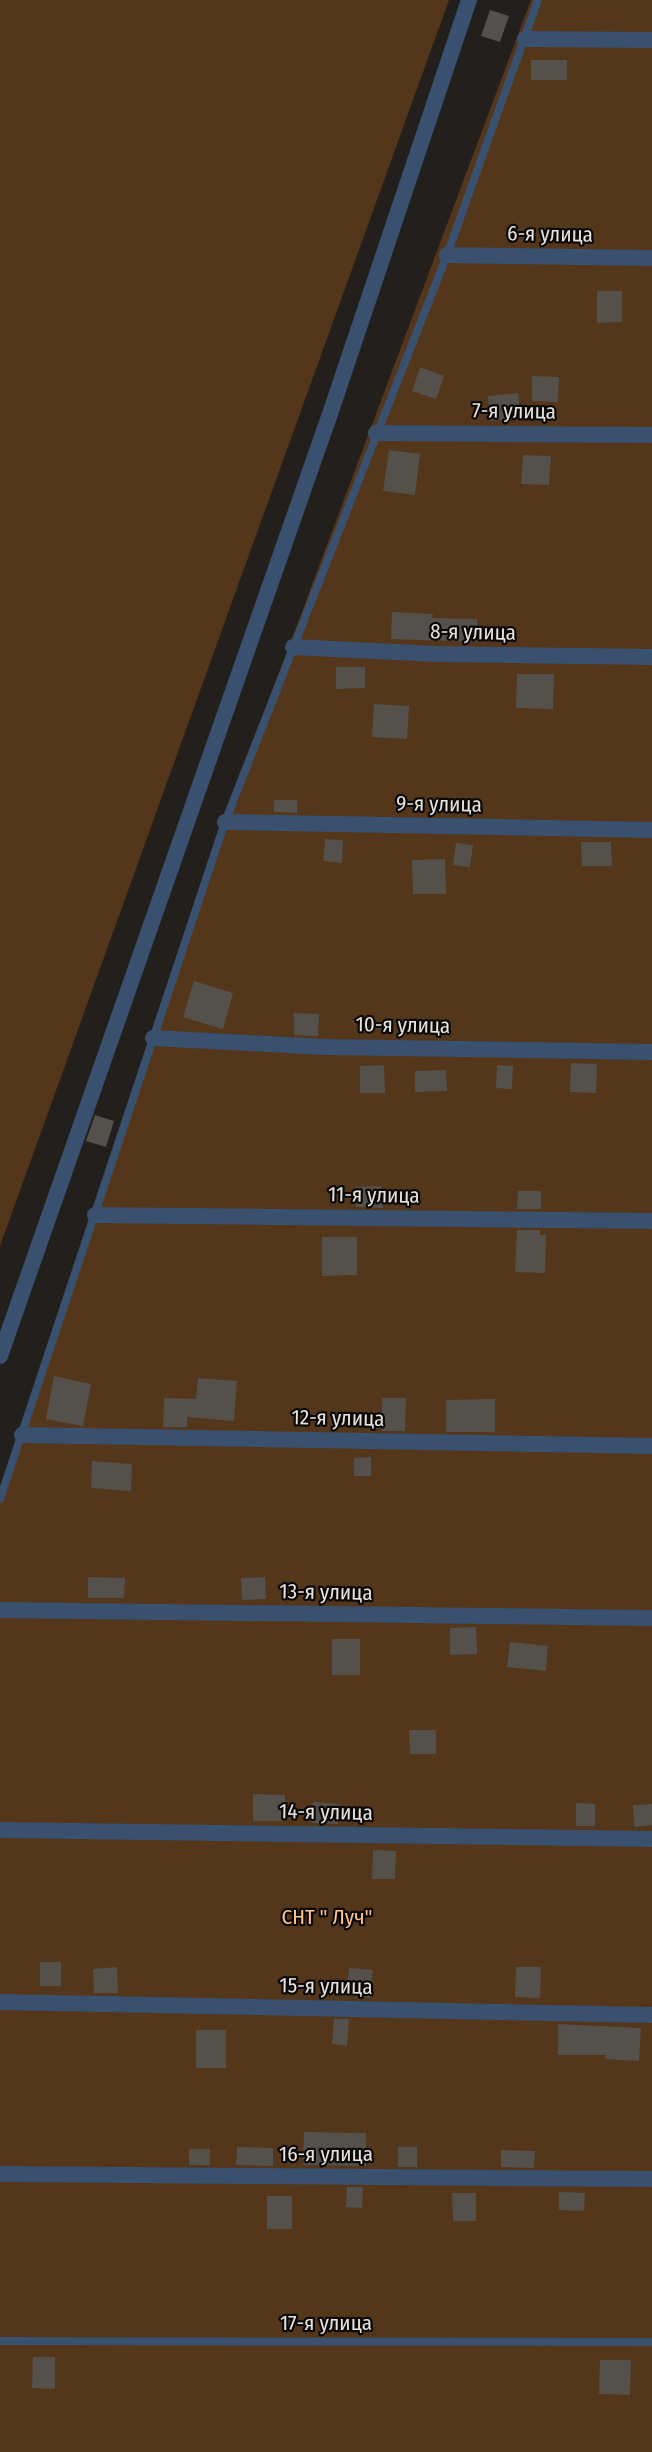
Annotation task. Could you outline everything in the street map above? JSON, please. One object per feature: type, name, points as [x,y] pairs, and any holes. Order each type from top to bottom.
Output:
[{"type":"street","points":[[0,1356],[332,411],[469,0]]},
{"type":"street","points":[[525,39],[652,40]]},
{"type":"street","name":"6-я улица","points":[[447,255],[652,258]]},
{"type":"street","name":"7-я улица","points":[[376,433],[652,435]]},
{"type":"street","name":"8-я улица","points":[[293,647],[436,654],[652,657]]},
{"type":"street","name":"9-я улица","points":[[225,822],[652,830]]},
{"type":"street","name":"10-я улица","points":[[153,1038],[324,1047],[652,1052]]},
{"type":"street","name":"11-я улица","points":[[95,1215],[652,1221]]},
{"type":"street","name":"12-я улица","points":[[22,1435],[652,1446]]},
{"type":"street","name":"13-я улица","points":[[0,1610],[652,1618]]},
{"type":"street","name":"14-я улица","points":[[0,1830],[652,1839]]},
{"type":"street","name":"15-я улица","points":[[0,2002],[652,2014]]},
{"type":"street","name":"16-я улица","points":[[0,2174],[652,2179]]},
{"type":"lane","points":[[0,1499],[225,822],[447,255],[538,0]]},
{"type":"lane","name":"17-я улица","points":[[0,2341],[652,2342]]},
{"type":"green space","points":[[0,0],[449,0],[0,1246]]},
{"type":"green space","name":"СНТ \" Луч\"","points":[[531,0],[652,0],[652,2452],[0,2452],[0,1493],[224,820]]},
{"type":"building","points":[[490,10],[509,16],[500,42],[481,36]]},
{"type":"building","points":[[531,60],[567,60],[567,80],[531,80]]},
{"type":"building","points":[[597,291],[622,291],[622,322],[597,323]]},
{"type":"building","points":[[420,367],[444,376],[436,399],[412,391]]},
{"type":"building","points":[[532,376],[559,377],[558,402],[532,401]]},
{"type":"building","points":[[518,393],[521,417],[490,421],[488,396]]},
{"type":"building","points":[[389,450],[420,454],[415,495],[383,491]]},
{"type":"building","points":[[523,455],[551,456],[549,485],[521,484]]},
{"type":"building","points":[[392,612],[433,614],[432,618],[477,619],[477,642],[391,639]]},
{"type":"building","points":[[336,667],[365,667],[365,688],[336,689]]},
{"type":"building","points":[[517,674],[554,674],[553,709],[516,708]]},
{"type":"building","points":[[374,704],[409,706],[407,739],[372,737]]},
{"type":"building","points":[[274,800],[297,800],[297,813],[274,812]]},
{"type":"building","points":[[325,839],[343,840],[342,863],[323,861]]},
{"type":"building","points":[[581,842],[611,842],[612,866],[582,866]]},
{"type":"building","points":[[456,843],[473,845],[470,867],[453,865]]},
{"type":"building","points":[[445,859],[446,894],[413,894],[412,860]]},
{"type":"building","points":[[194,981],[233,993],[223,1029],[183,1017]]},
{"type":"building","points":[[294,1013],[319,1014],[318,1036],[294,1035]]},
{"type":"building","points":[[571,1063],[597,1064],[596,1093],[570,1092]]},
{"type":"building","points":[[384,1065],[385,1093],[360,1093],[360,1066]]},
{"type":"building","points":[[497,1065],[513,1066],[512,1089],[496,1088]]},
{"type":"building","points":[[446,1070],[447,1091],[415,1092],[415,1071]]},
{"type":"building","points":[[95,1115],[114,1121],[106,1147],[86,1141]]},
{"type":"building","points":[[381,1186],[383,1208],[356,1207],[355,1187]]},
{"type":"building","points":[[518,1191],[541,1191],[541,1209],[517,1209]]},
{"type":"building","points":[[517,1230],[540,1230],[540,1235],[546,1235],[545,1273],[515,1272]]},
{"type":"building","points":[[322,1237],[357,1237],[357,1275],[322,1276]]},
{"type":"building","points":[[54,1376],[91,1384],[83,1426],[46,1419]]},
{"type":"building","points":[[198,1378],[237,1381],[234,1421],[187,1417],[187,1427],[163,1427],[164,1398],[196,1399]]},
{"type":"building","points":[[382,1398],[406,1398],[405,1431],[382,1431]]},
{"type":"building","points":[[495,1399],[495,1432],[446,1432],[446,1400]]},
{"type":"building","points":[[371,1457],[371,1476],[354,1476],[354,1458]]},
{"type":"building","points":[[92,1461],[132,1464],[131,1491],[91,1488]]},
{"type":"building","points":[[88,1577],[125,1578],[124,1598],[88,1598]]},
{"type":"building","points":[[265,1577],[266,1599],[242,1600],[241,1578]]},
{"type":"building","points":[[476,1627],[477,1654],[450,1655],[450,1628]]},
{"type":"building","points":[[332,1639],[360,1639],[360,1675],[332,1675]]},
{"type":"building","points":[[510,1642],[548,1646],[546,1671],[507,1667]]},
{"type":"building","points":[[409,1730],[436,1730],[436,1754],[410,1754]]},
{"type":"building","points":[[253,1794],[285,1795],[284,1821],[253,1821]]},
{"type":"building","points":[[313,1802],[340,1804],[338,1824],[311,1823]]},
{"type":"building","points":[[576,1803],[595,1804],[595,1826],[576,1826]]},
{"type":"building","points":[[652,1804],[652,1825],[634,1827],[633,1805]]},
{"type":"building","points":[[373,1850],[396,1851],[395,1879],[372,1879]]},
{"type":"building","points":[[40,1962],[61,1962],[61,1986],[40,1986]]},
{"type":"building","points":[[117,1967],[118,1993],[94,1993],[93,1969]]},
{"type":"building","points":[[516,1967],[541,1967],[540,1998],[515,1997]]},
{"type":"building","points":[[349,1968],[373,1970],[369,1998],[346,1995]]},
{"type":"building","points":[[334,2019],[349,2019],[347,2046],[332,2044]]},
{"type":"building","points":[[558,2024],[641,2028],[639,2061],[605,2059],[606,2055],[558,2055]]},
{"type":"building","points":[[196,2030],[226,2030],[226,2068],[196,2068]]},
{"type":"building","points":[[304,2132],[366,2133],[366,2166],[303,2165]]},
{"type":"building","points":[[237,2147],[273,2148],[273,2166],[236,2165]]},
{"type":"building","points":[[398,2147],[417,2147],[417,2167],[398,2167]]},
{"type":"building","points":[[189,2149],[210,2149],[210,2165],[189,2165]]},
{"type":"building","points":[[501,2150],[535,2151],[534,2168],[501,2167]]},
{"type":"building","points":[[347,2187],[363,2187],[362,2208],[346,2207]]},
{"type":"building","points":[[559,2192],[585,2193],[584,2211],[559,2210]]},
{"type":"building","points":[[452,2193],[476,2193],[476,2221],[453,2221]]},
{"type":"building","points":[[267,2196],[292,2196],[292,2229],[267,2229]]},
{"type":"building","points":[[33,2357],[55,2357],[55,2389],[32,2388]]},
{"type":"building","points":[[600,2360],[631,2360],[630,2395],[599,2394]]}]
